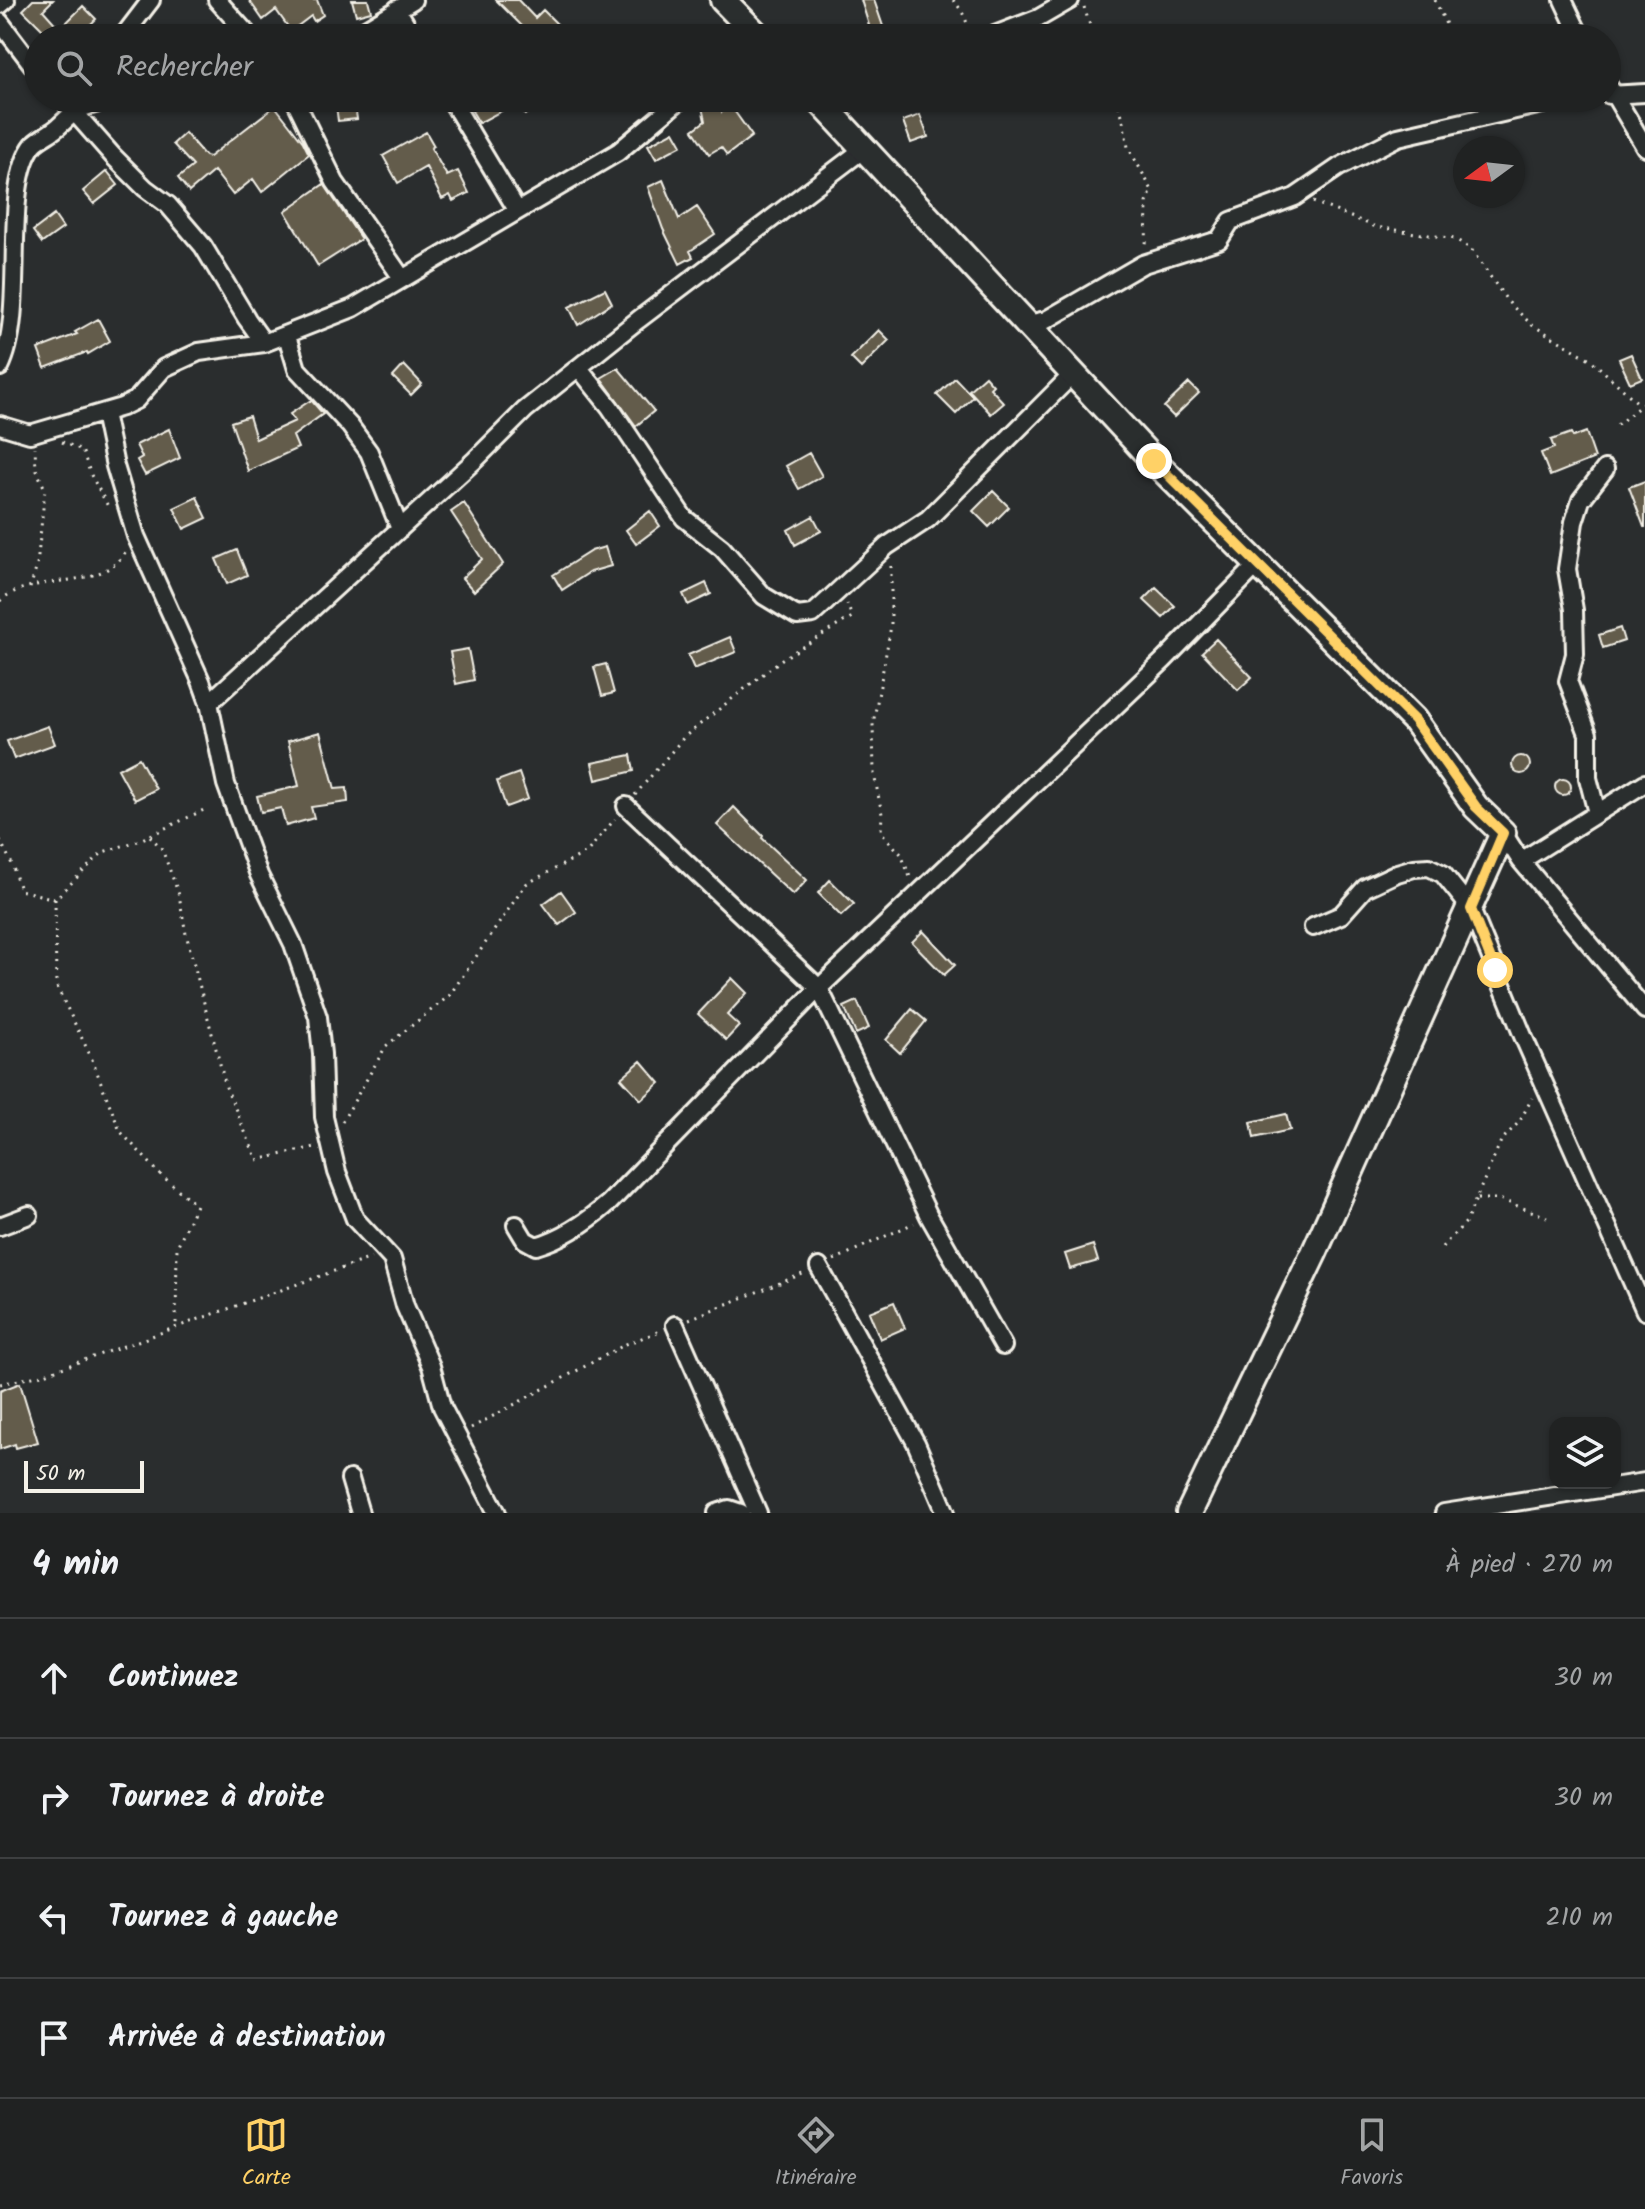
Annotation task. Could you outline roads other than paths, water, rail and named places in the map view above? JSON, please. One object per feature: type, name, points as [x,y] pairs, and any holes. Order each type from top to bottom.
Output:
[{"type":"street","points":[[0,5],[6,0]]},
{"type":"street","points":[[133,24],[151,0]]},
{"type":"street","points":[[217,0],[238,24]]},
{"type":"street","points":[[373,24],[413,0]]},
{"type":"street","points":[[723,0],[746,24]]},
{"type":"street","points":[[1023,24],[1070,0]]},
{"type":"street","points":[[1563,0],[1574,24]]},
{"type":"street","points":[[397,9],[406,24]]},
{"type":"street","points":[[0,22],[24,54]]},
{"type":"street","points":[[1621,92],[1645,93]]},
{"type":"street","points":[[1621,109],[1645,147]]},
{"type":"street","points":[[0,367],[6,354],[11,326],[12,217],[22,164],[33,145],[59,126],[65,112]]},
{"type":"street","points":[[75,112],[145,188],[168,205],[203,246],[264,343]]},
{"type":"street","points":[[98,112],[100,140]]},
{"type":"street","points":[[301,112],[335,182],[402,278]]},
{"type":"street","points":[[458,112],[517,210]]},
{"type":"street","points":[[0,425],[24,433],[34,432],[104,413],[136,400],[164,368],[199,352],[264,343],[353,308],[618,152],[665,112]]},
{"type":"street","points":[[837,112],[865,148],[1154,461],[1414,720],[1476,807],[1503,833],[1521,861],[1645,1010]]},
{"type":"street","points":[[1028,324],[1046,320],[1143,264],[1219,240],[1231,221],[1295,197],[1339,167],[1398,137],[1507,112]]},
{"type":"street","points":[[209,703],[525,410],[865,148]]},
{"type":"street","points":[[287,336],[297,369],[350,426],[369,452],[400,529]]},
{"type":"street","points":[[579,368],[610,407],[684,518],[722,548],[764,596],[803,617],[813,614],[842,590],[887,546],[928,519],[1074,373]]},
{"type":"street","points":[[104,413],[115,466],[136,536],[209,703],[226,784],[259,875],[293,944],[318,1017],[324,1117],[337,1172],[355,1219],[392,1259],[405,1306],[431,1366],[442,1407],[497,1513]]},
{"type":"street","points":[[1597,813],[1588,778],[1588,734],[1568,681],[1575,654],[1574,610],[1567,569],[1574,522],[1581,500],[1605,469]]},
{"type":"street","points":[[516,1225],[525,1240],[536,1246],[553,1241],[588,1221],[642,1172],[819,988],[1164,660],[1258,564]]},
{"type":"street","points":[[1521,861],[1645,783]]},
{"type":"street","points":[[626,806],[819,988],[929,1216],[1003,1346]]},
{"type":"street","points":[[1189,1513],[1256,1377],[1503,833]]},
{"type":"street","points":[[1313,927],[1341,915],[1365,888],[1414,868],[1429,867],[1443,874],[1471,909],[1538,1071],[1645,1311]]},
{"type":"street","points":[[0,1226],[29,1215]]},
{"type":"street","points":[[819,1267],[916,1443],[946,1513]]},
{"type":"street","points":[[675,1325],[758,1513]]},
{"type":"street","points":[[350,1479],[360,1513]]},
{"type":"street","points":[[1444,1513],[1645,1482]]},
{"type":"street","points":[[717,1513],[729,1509],[741,1513]]}]
